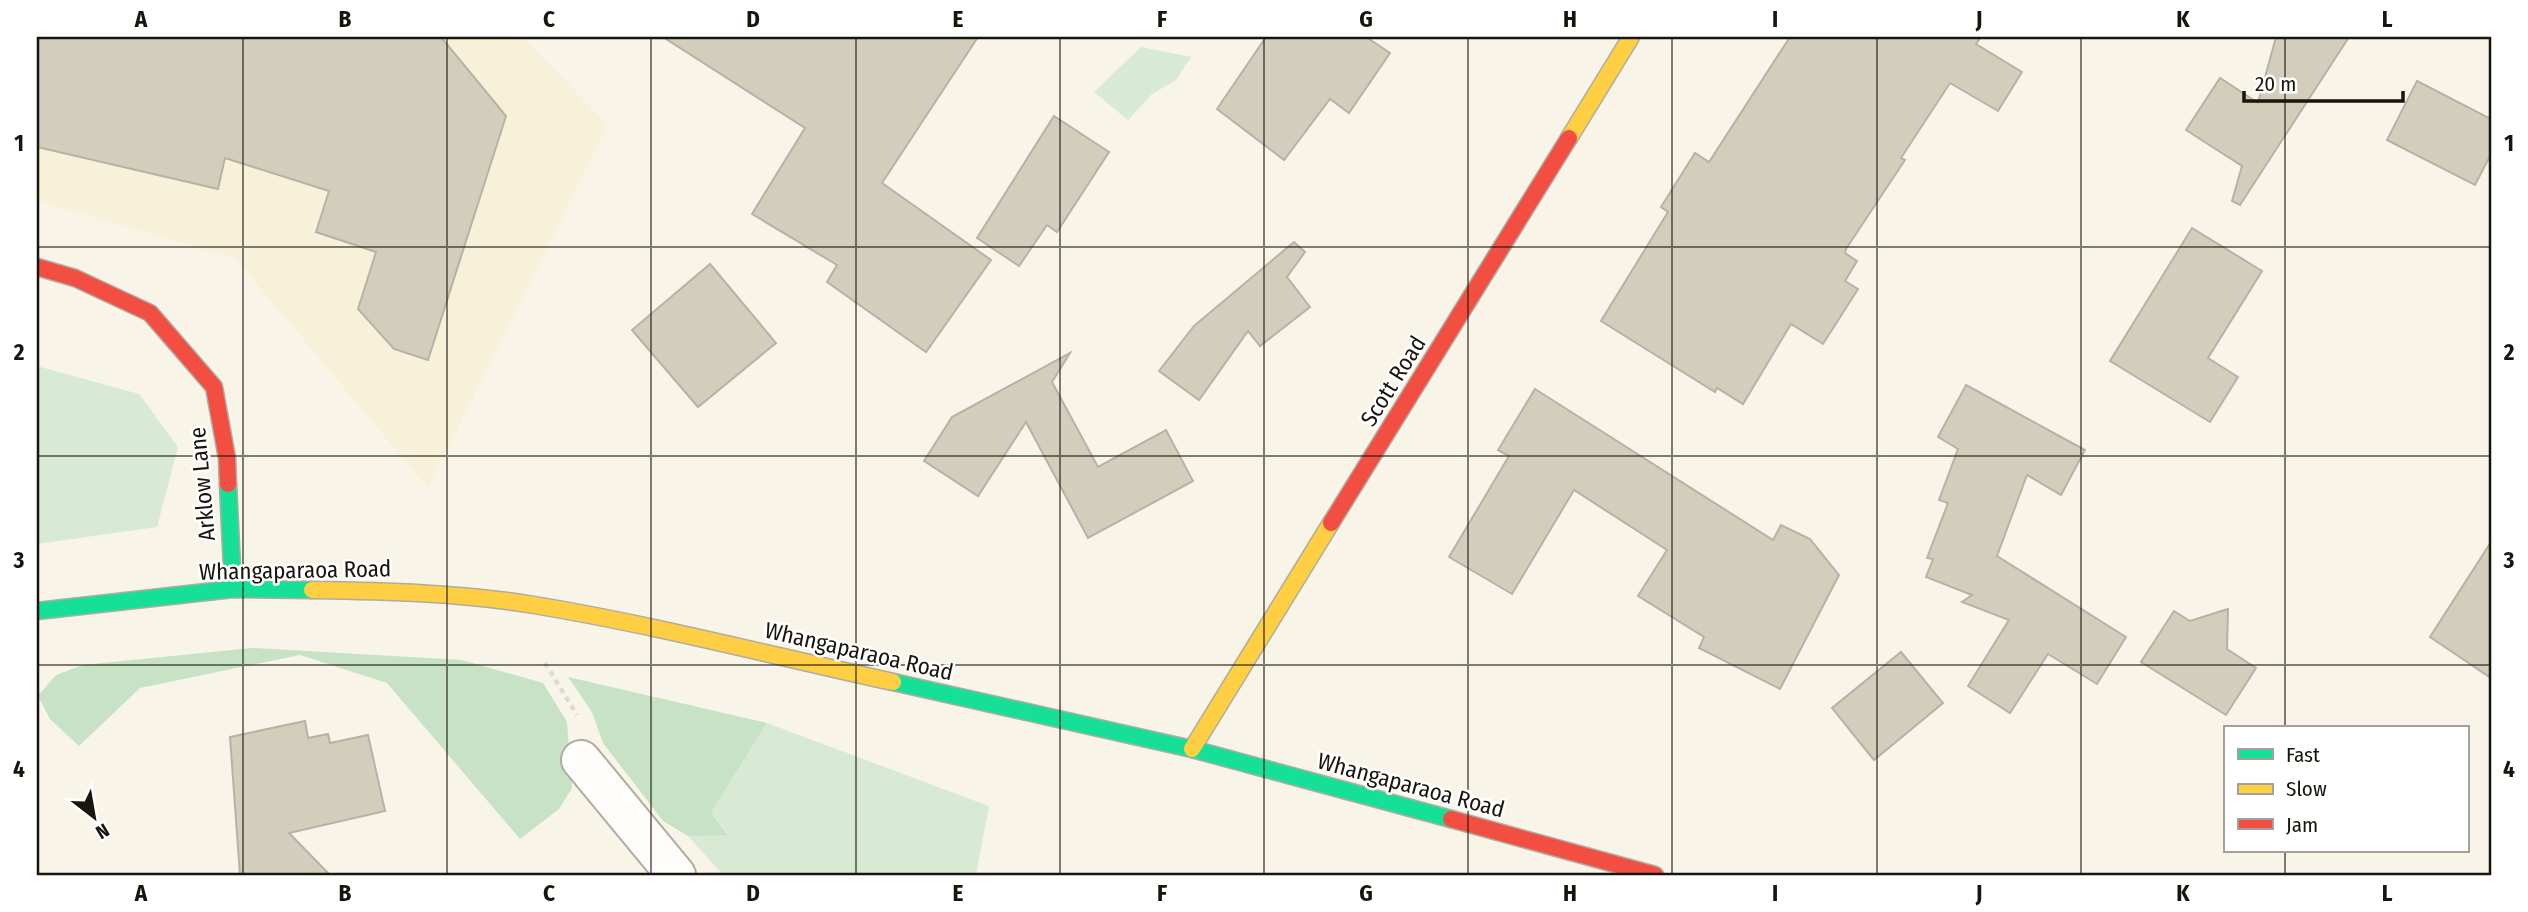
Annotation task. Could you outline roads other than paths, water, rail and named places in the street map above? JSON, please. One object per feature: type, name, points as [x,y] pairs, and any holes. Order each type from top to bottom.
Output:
[{"type":"main road","name":"Scott Road","points":[[1192,749],[1631,37]]},
{"type":"main road","name":"Arklow Lane","points":[[37,267],[75,278],[150,313],[214,387],[227,458],[233,589]]},
{"type":"main road","name":"Whangaparaoa Road","points":[[37,611],[233,589],[402,591],[533,605],[636,625],[1192,749],[1656,875]]},
{"type":"street","points":[[580,760],[676,875]]}]
